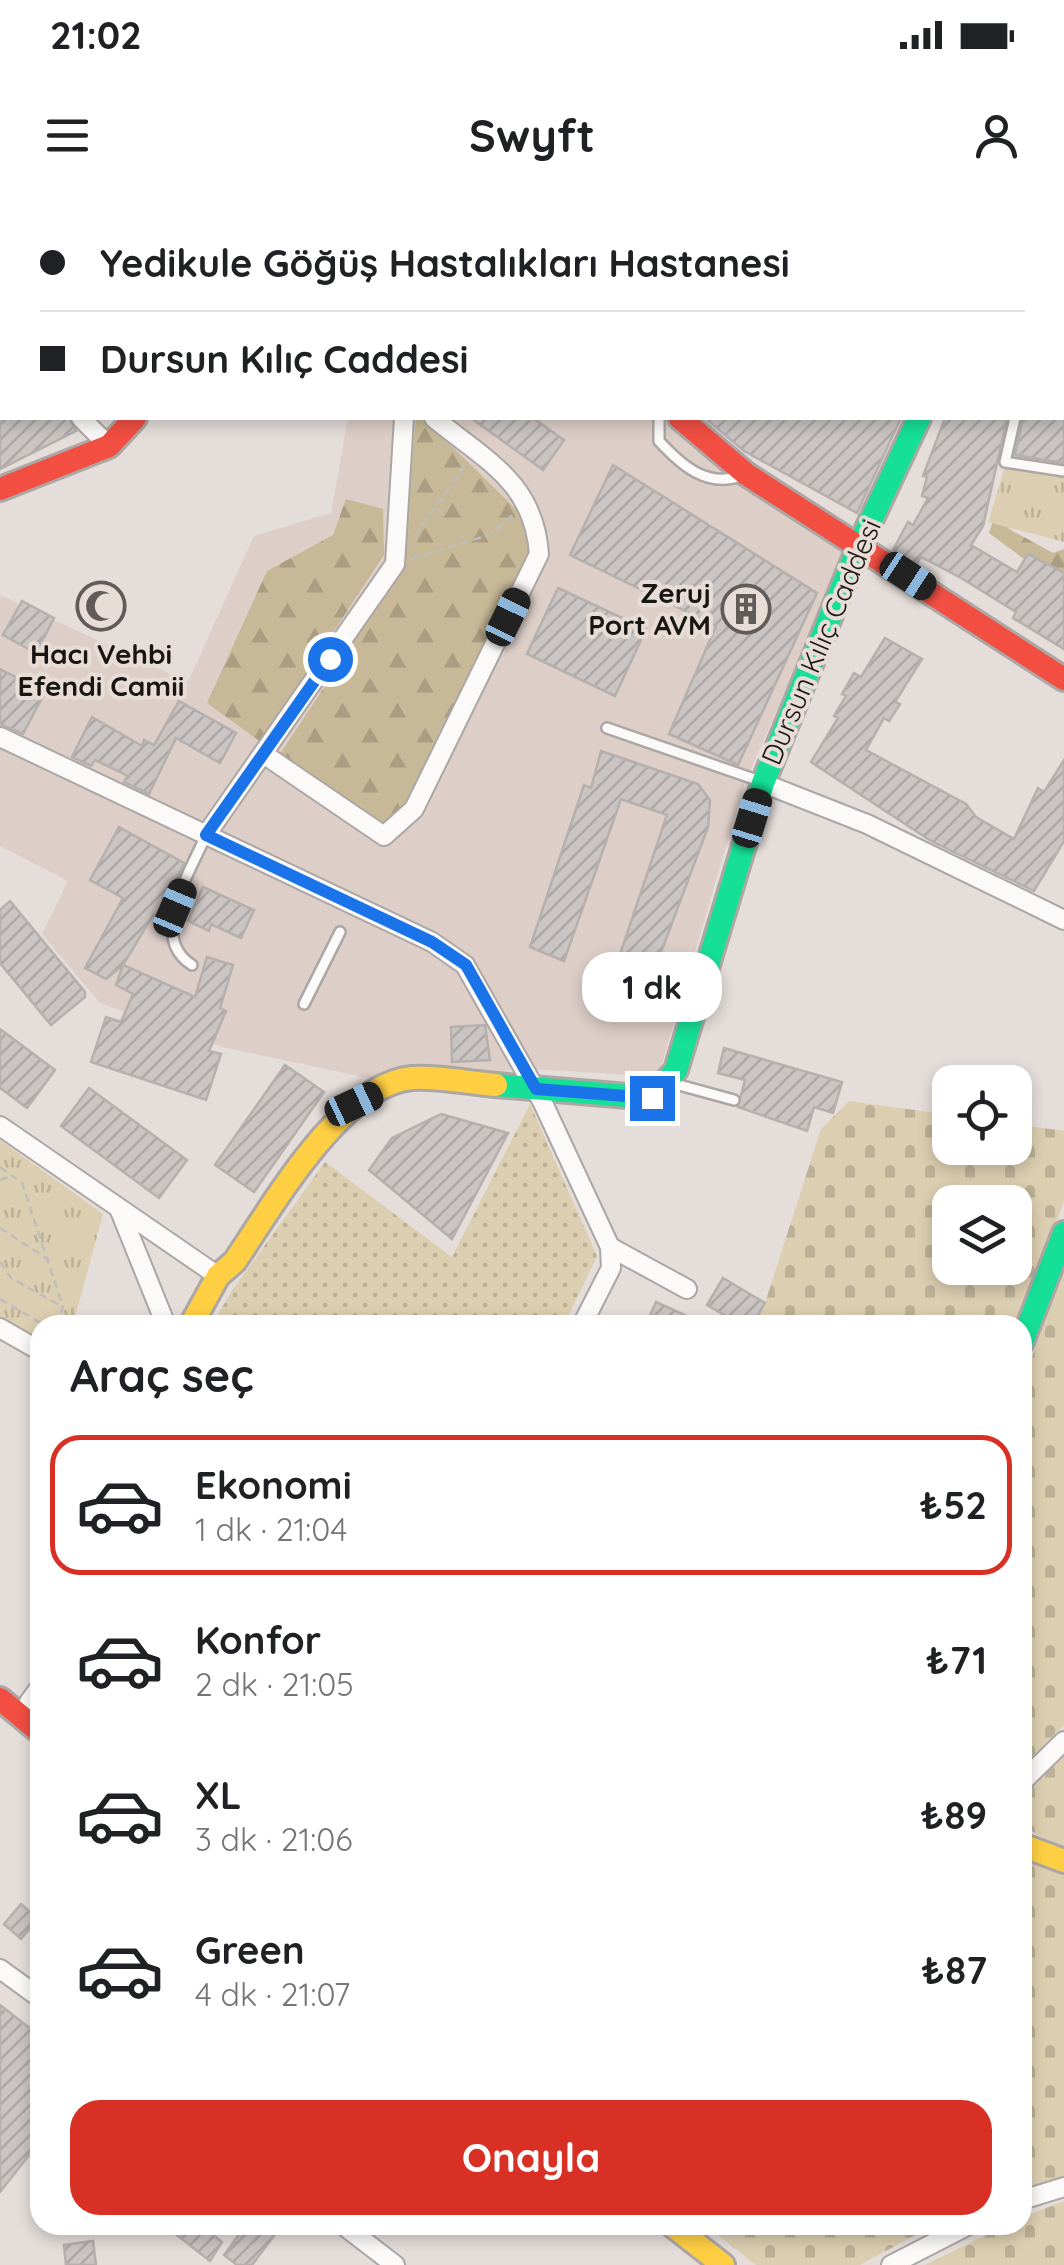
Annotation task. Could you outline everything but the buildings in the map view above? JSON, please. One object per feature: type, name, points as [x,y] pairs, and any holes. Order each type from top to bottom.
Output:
[{"type":"street","points":[[84,420],[109,446]]},
{"type":"street","points":[[6,483],[109,446],[134,420]]},
{"type":"street","points":[[206,835],[395,564],[404,420]]},
{"type":"street","points":[[265,755],[384,836],[414,809],[539,554],[536,520],[528,502],[436,420]]},
{"type":"street","points":[[686,420],[746,474],[1064,679]]},
{"type":"street","name":"Dursun Kılıç Caddesi","points":[[666,1081],[676,1070],[763,782],[860,546],[918,420]]},
{"type":"street","points":[[0,737],[432,942],[466,965],[536,1089],[610,1247],[611,1268],[587,1315]]},
{"type":"street","points":[[763,782],[867,824],[1064,920]]},
{"type":"street","points":[[197,1315],[218,1276],[236,1262],[324,1133],[354,1104],[409,1078],[652,1098],[666,1081]]},
{"type":"street","points":[[0,1126],[218,1276]]},
{"type":"street","points":[[120,1211],[162,1315]]},
{"type":"street","points":[[1032,1316],[1064,1233]]},
{"type":"street","points":[[610,1247],[687,1289]]},
{"type":"street","points":[[0,1328],[30,1345]]},
{"type":"street","points":[[0,1678],[30,1696]]},
{"type":"street","points":[[0,1699],[30,1724]]},
{"type":"street","points":[[1032,1772],[1064,1740]]},
{"type":"street","points":[[1032,1849],[1064,1860]]},
{"type":"street","points":[[0,1970],[30,1991]]},
{"type":"street","points":[[1032,2197],[1064,2188]]},
{"type":"street","points":[[355,2235],[391,2264]]},
{"type":"street","points":[[668,2235],[707,2255]]},
{"type":"street","points":[[684,2235],[707,2255]]},
{"type":"street","points":[[891,2265],[950,2235]]},
{"type":"lane","points":[[659,420],[659,440],[695,472],[716,482],[746,474]]},
{"type":"lane","points":[[1015,420],[1005,462],[1064,471]]},
{"type":"lane","points":[[607,728],[763,782]]},
{"type":"lane","points":[[192,966],[174,946],[172,922],[206,835]]},
{"type":"lane","points":[[304,1004],[340,932]]},
{"type":"lane","points":[[666,1081],[734,1100]]},
{"type":"path","points":[[395,564],[475,451]]},
{"type":"path","points":[[395,564],[489,535],[528,502]]},
{"type":"path","points":[[0,1167],[22,1183],[50,1261],[63,1307],[60,1315]]},
{"type":"path","points":[[0,1180],[12,1176]]},
{"type":"path","points":[[0,1228],[50,1261]]},
{"type":"path","points":[[0,1262],[11,1278],[63,1307]]},
{"type":"path","points":[[0,1300],[30,1317]]},
{"type":"shaded area","points":[[348,420],[669,420],[727,475],[845,555],[745,782],[658,1077],[535,1069],[368,1078],[222,1047],[100,1003],[42,934],[68,881],[0,846],[0,595],[188,682],[254,536],[331,513]]},
{"type":"green space","points":[[416,420],[425,420],[525,518],[531,549],[406,802],[381,824],[280,754],[401,571]]},
{"type":"green space","points":[[1005,467],[1064,477],[1064,542],[988,522]]},
{"type":"green space","points":[[346,499],[383,509],[384,555],[261,742],[207,703],[267,571],[333,535]]},
{"type":"green space","points":[[996,512],[1009,529],[1053,553],[1064,549],[1064,579],[1044,574],[989,533]]},
{"type":"green space","points":[[849,1101],[932,1113],[932,1165],[1032,1165],[1032,1126],[1064,1131],[1064,1201],[1024,1315],[758,1315],[821,1129]]},
{"type":"green space","points":[[530,1104],[597,1256],[569,1315],[218,1315],[325,1162],[452,1257]]},
{"type":"green space","points":[[0,1140],[103,1214],[76,1315],[30,1315],[30,1333],[0,1316]]},
{"type":"green space","points":[[1064,1262],[1064,1725],[1032,1757],[1032,1358]]},
{"type":"green space","points":[[1064,1756],[1064,1850],[1032,1831],[1032,1787]]},
{"type":"green space","points":[[1032,1862],[1064,1873],[1064,2176],[1032,2185]]},
{"type":"green space","points":[[1064,2201],[1064,2265],[925,2265],[986,2235],[1032,2235],[1032,2213]]},
{"type":"green space","points":[[718,2235],[916,2235],[860,2265],[756,2265]]},
{"type":"traffic: fast","points":[[496,1085],[652,1098],[676,1070],[763,783],[859,546],[918,420]]},
{"type":"traffic: fast","points":[[1032,1316],[1064,1233]]},
{"type":"traffic: slow","points":[[197,1315],[218,1276],[235,1261],[311,1152],[360,1102],[386,1085],[412,1078],[496,1085]]},
{"type":"traffic: slow","points":[[1032,1849],[1064,1861]]},
{"type":"traffic: slow","points":[[685,2235],[723,2265]]},
{"type":"traffic: jam","points":[[0,489],[109,446],[133,420]]},
{"type":"traffic: jam","points":[[682,420],[746,474],[1064,679]]},
{"type":"traffic: jam","points":[[0,1699],[30,1724]]},
{"type":"place","name":"Hacı Vehbi Efendi Camii","points":[[101,606]]},
{"type":"place","name":"Zeruj Port AVM","points":[[746,609]]},
{"type":"route","points":[[330,659],[206,835],[432,942],[466,965],[536,1089],[652,1098]]}]
